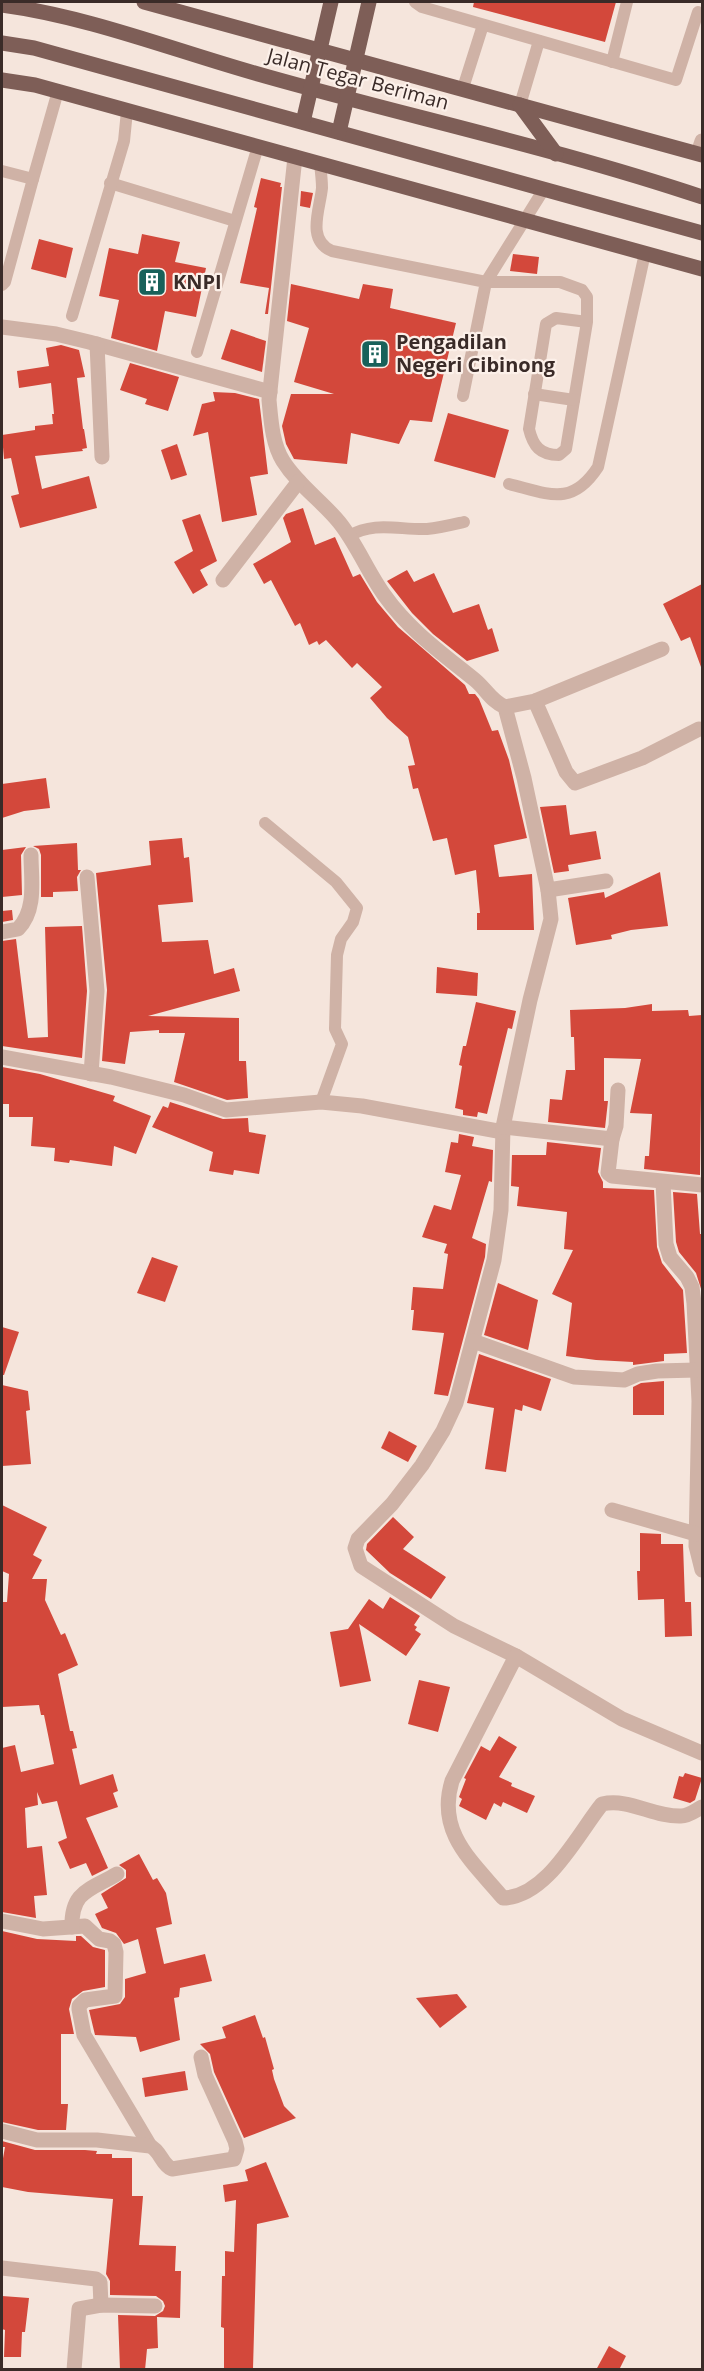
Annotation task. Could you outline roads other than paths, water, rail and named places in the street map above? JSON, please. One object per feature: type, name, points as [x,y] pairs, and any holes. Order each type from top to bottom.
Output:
[{"type":"main road","points":[[303,122],[331,2]]},
{"type":"main road","points":[[339,132],[369,2]]},
{"type":"main road","name":"Jalan Tegar Beriman","points":[[154,3],[520,105],[701,150]]},
{"type":"main road","name":"Jalan Tegar Beriman","points":[[2,5],[24,8],[92,25],[702,197]]},
{"type":"main road","points":[[2,43],[34,48],[702,233]]},
{"type":"main road","points":[[2,80],[58,91],[702,268]]},
{"type":"main road","points":[[520,105],[556,154]]},
{"type":"street","points":[[295,157],[270,392],[272,427],[283,461],[340,523],[385,596],[402,616],[424,640],[481,685],[495,703],[505,707],[535,701],[662,649]]},
{"type":"street","points":[[2,327],[56,334],[98,344],[270,392]]},
{"type":"street","points":[[98,344],[102,457]]},
{"type":"street","points":[[223,580],[299,481]]},
{"type":"street","points":[[535,701],[566,772],[575,783],[642,758],[699,729]]},
{"type":"street","points":[[505,707],[524,778],[548,890],[551,919],[530,1000],[503,1130],[501,1209],[496,1250],[456,1403],[422,1465],[392,1504],[358,1539],[355,1548],[361,1566],[454,1626],[516,1656],[622,1719],[702,1753]]},
{"type":"street","points":[[2,932],[18,929],[28,915],[32,895],[31,855]]},
{"type":"street","points":[[87,877],[97,991],[91,1074]]},
{"type":"street","points":[[548,890],[606,881]]},
{"type":"street","points":[[2,1057],[184,1095],[226,1110],[313,1103],[362,1106],[503,1130],[612,1138]]},
{"type":"street","points":[[618,1090],[616,1126],[612,1138],[608,1173],[612,1176],[702,1185]]},
{"type":"street","points":[[663,1182],[666,1244],[670,1257],[687,1277],[692,1287],[701,1410],[696,1534],[697,1552],[702,1570]]},
{"type":"street","points":[[473,1341],[574,1377],[590,1380],[624,1380],[638,1374],[657,1371],[697,1370]]},
{"type":"street","points":[[612,1510],[696,1534]]},
{"type":"street","points":[[516,1656],[452,1781],[447,1798],[448,1817],[456,1841],[503,1898],[521,1896],[554,1869],[602,1804],[619,1802],[652,1812],[681,1816],[702,1807]]},
{"type":"street","points":[[72,1927],[73,1905],[79,1896],[117,1874]]},
{"type":"street","points":[[2,1921],[44,1929],[85,1926],[99,1939],[114,1944],[116,1952],[115,1996],[85,2000],[79,2006],[84,2035],[150,2146]]},
{"type":"street","points":[[2,2131],[38,2140],[97,2140],[150,2146],[156,2149],[164,2164],[172,2169],[234,2159],[236,2156],[235,2141],[205,2075],[201,2057]]},
{"type":"street","points":[[2,2268],[96,2279],[100,2282],[101,2305]]},
{"type":"street","points":[[74,2370],[79,2309],[101,2305],[155,2306]]},
{"type":"lane","points":[[415,2],[422,8],[678,80],[698,12]]},
{"type":"lane","points":[[612,62],[627,2]]},
{"type":"lane","points":[[463,88],[483,25]]},
{"type":"lane","points":[[520,105],[539,41]]},
{"type":"lane","points":[[2,285],[5,282],[58,91]]},
{"type":"lane","points":[[72,316],[124,141],[127,111]]},
{"type":"lane","points":[[197,352],[258,146]]},
{"type":"lane","points":[[320,164],[322,186],[316,230],[318,241],[324,248],[486,282],[560,282],[582,290],[587,297],[587,322],[566,449],[558,455],[549,455],[539,450],[532,441],[529,429],[546,324],[556,318],[587,322]]},
{"type":"lane","points":[[2,171],[33,179]]},
{"type":"lane","points":[[110,183],[235,221]]},
{"type":"lane","points":[[463,396],[486,282],[527,220],[544,189]]},
{"type":"lane","points":[[509,484],[555,496],[573,491],[588,483],[598,467],[645,253]]},
{"type":"lane","points":[[534,394],[574,400]]},
{"type":"lane","points":[[349,536],[359,530],[377,526],[426,529],[464,522]]},
{"type":"lane","points":[[265,823],[336,882],[357,908],[357,914],[341,939],[337,956],[335,1029],[342,1044],[313,1103]]},
{"type":"place","name":"KNPI","points":[[152,282]]},
{"type":"place","name":"Pengadilan Negeri Cibinong","points":[[375,354]]}]
